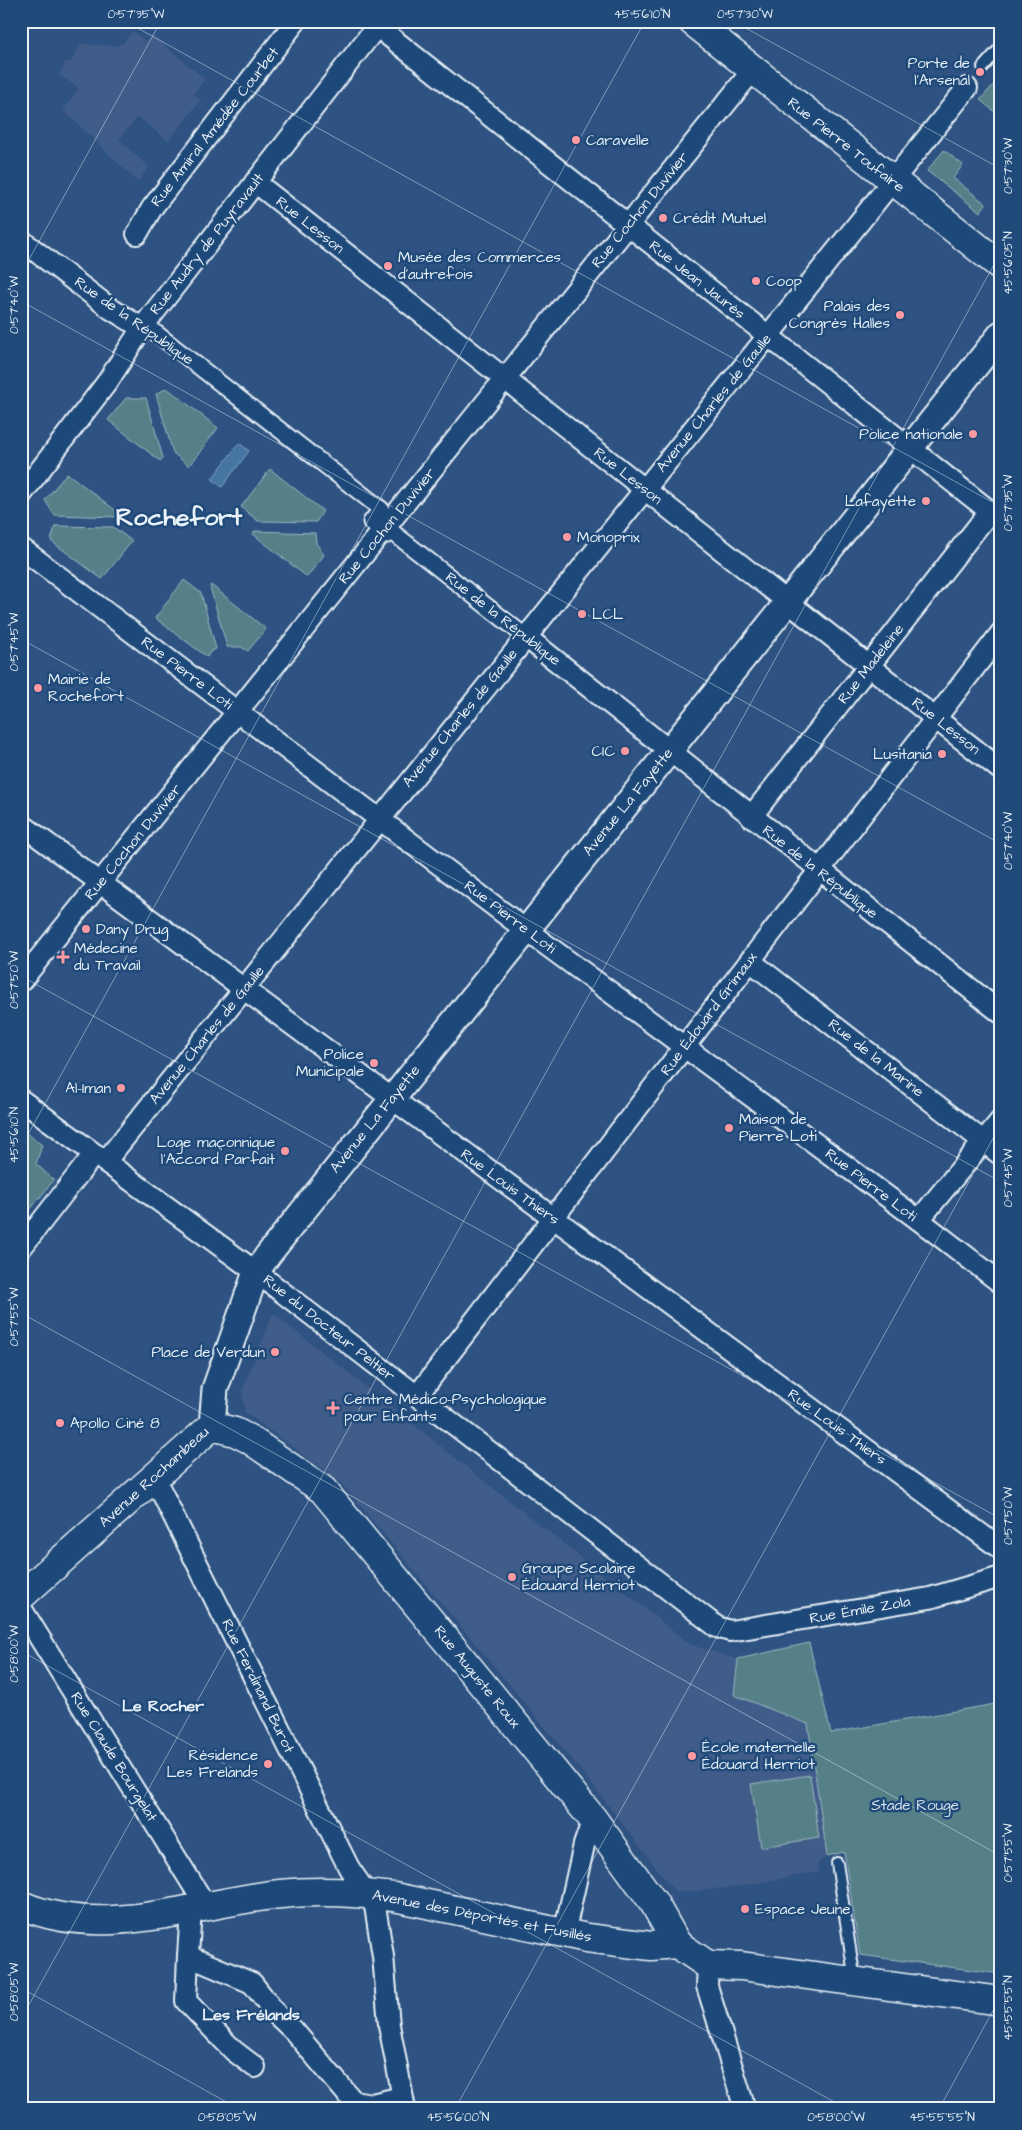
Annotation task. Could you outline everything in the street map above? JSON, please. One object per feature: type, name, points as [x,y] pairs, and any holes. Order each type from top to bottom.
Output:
[{"type":"main road","name":"Rue Pierre Toufaire","points":[[692,21],[752,71],[1001,266]]},
{"type":"main road","name":"Avenue Rochambeau","points":[[21,1596],[212,1426]]},
{"type":"main road","name":"Rue Auguste Roux","points":[[212,1426],[235,1432],[249,1439],[323,1490],[593,1819],[654,1903],[677,1944],[708,1965]]},
{"type":"main road","name":"Avenue des Déportés et Fusillés","points":[[23,1909],[71,1920],[97,1921],[129,1919],[280,1894],[365,1893],[394,1897],[564,1934],[651,1946],[677,1944]]},
{"type":"main road","points":[[708,1965],[740,1966],[1001,2001]]},
{"type":"street","name":"Rue Amiral Amédée Courbet","points":[[137,234],[152,208],[296,21]]},
{"type":"street","name":"Rue Audry de Puyravault","points":[[21,495],[108,381],[142,328],[256,182],[376,23]]},
{"type":"street","name":"Rue Jean Jaurès","points":[[376,23],[628,226],[995,516]]},
{"type":"street","name":"Rue Cochon Duvivier","points":[[21,982],[752,71]]},
{"type":"street","name":"Avenue Charles de Gaulle","points":[[21,1248],[244,989],[971,82]]},
{"type":"street","name":"Rue Lesson","points":[[256,182],[1001,770]]},
{"type":"street","name":"Rue de la République","points":[[21,240],[111,309],[142,328],[152,330],[381,510],[372,522],[383,531],[388,535],[391,531],[668,752],[1001,1013]]},
{"type":"street","name":"Avenue La Fayette","points":[[256,1272],[1001,334]]},
{"type":"street","name":"Rue Madeleine","points":[[751,817],[870,666],[995,516]]},
{"type":"street","name":"Rue Pierre Loti","points":[[21,548],[526,930],[920,1220],[1001,1283]]},
{"type":"street","name":"Rue Édouard Grimaux","points":[[417,1396],[1001,632]]},
{"type":"street","name":"Rue Louis Thiers","points":[[21,824],[391,1100],[1001,1549]]},
{"type":"street","name":"Rue de la Marine","points":[[750,961],[1001,1155]]},
{"type":"street","name":"Rue du Docteur Peltier","points":[[21,1100],[256,1272],[717,1627]]},
{"type":"street","points":[[920,1220],[1001,1120]]},
{"type":"street","name":"Avenue Rochambeau","points":[[212,1426],[215,1389],[256,1272]]},
{"type":"street","name":"Rue Ferdinand Burot","points":[[154,1477],[349,1868],[375,1906],[383,1956],[390,2025],[403,2103]]},
{"type":"street","name":"Rue Émile Zola","points":[[717,1627],[730,1631],[930,1598],[1001,1577]]},
{"type":"street","name":"Rue Claude Bourgelat","points":[[21,1608],[199,1907]]},
{"type":"street","points":[[564,1934],[584,1844],[593,1819]]},
{"type":"street","points":[[199,1907],[188,1956],[186,2001],[234,2050],[255,2067]]},
{"type":"street","points":[[188,1956],[252,1983],[277,2015],[294,2031],[353,2101],[372,2104],[403,2103]]},
{"type":"street","points":[[708,1965],[707,1986],[745,2109]]},
{"type":"lane","points":[[983,67],[1001,47]]},
{"type":"lane","points":[[837,1863],[855,1981]]},
{"type":"shaded area","points":[[133,31],[146,42],[152,35],[205,79],[193,94],[201,100],[168,141],[138,117],[119,139],[149,167],[138,182],[63,110],[79,88],[59,75],[66,62],[71,62],[80,44],[115,46],[123,43]]},
{"type":"shaded area","points":[[239,443],[249,451],[222,487],[212,479]]},
{"type":"shaded area","name":"Groupe Scolaire Édouard Herriot","points":[[273,1313],[691,1645],[738,1659],[734,1695],[808,1724],[827,1856],[818,1864],[819,1872],[735,1887],[676,1893],[584,1774],[340,1482],[245,1412],[242,1391]]},
{"type":"green space","points":[[996,82],[1001,86],[1001,117],[980,100]]},
{"type":"green space","points":[[944,150],[963,165],[953,178],[986,204],[980,212],[927,171]]},
{"type":"green space","points":[[167,388],[218,428],[189,466],[173,453],[156,394]]},
{"type":"green space","points":[[126,398],[146,398],[163,458],[160,461],[108,420]]},
{"type":"green space","points":[[270,469],[323,511],[316,522],[258,521],[241,507]]},
{"type":"green space","points":[[67,473],[119,513],[118,517],[54,515],[45,500]]},
{"type":"green space","points":[[55,526],[113,527],[132,541],[102,579],[51,541]]},
{"type":"green space","points":[[255,531],[315,533],[316,543],[324,555],[307,577],[253,534]]},
{"type":"green space","points":[[184,580],[201,593],[216,649],[210,652],[207,657],[155,618]]},
{"type":"green space","points":[[211,585],[266,629],[248,651],[241,647],[227,647]]},
{"type":"green space","points":[[21,1129],[42,1145],[36,1164],[54,1180],[21,1221]]},
{"type":"green space","name":"Stade Rouge","points":[[809,1643],[831,1733],[1001,1703],[1001,1974],[860,1955],[844,1852],[827,1856],[808,1724],[734,1695],[738,1659]]},
{"type":"green space","points":[[810,1775],[819,1838],[761,1847],[751,1784]]},
{"type":"place","name":"Porte de l'Arsenal","points":[[980,72]]},
{"type":"place","name":"Caravelle","points":[[576,140]]},
{"type":"place","name":"Crédit Mutuel","points":[[663,218]]},
{"type":"place","name":"Musée des Commerces d'autrefois","points":[[388,266]]},
{"type":"place","name":"Coop","points":[[756,281]]},
{"type":"place","name":"Palais des Congrès Halles","points":[[900,315]]},
{"type":"place","name":"Police nationale","points":[[973,434]]},
{"type":"place","name":"Lafayette","points":[[926,501]]},
{"type":"place","name":"Monoprix","points":[[567,537]]},
{"type":"place","name":"LCL","points":[[582,614]]},
{"type":"place","name":"Mairie de Rochefort","points":[[38,688]]},
{"type":"place","name":"CIC","points":[[625,751]]},
{"type":"place","name":"Lusitania","points":[[942,754]]},
{"type":"place","name":"Dany Drug","points":[[86,929]]},
{"type":"place","name":"Médecine du Travail","points":[[63,957]]},
{"type":"place","name":"Police Municipale","points":[[374,1063]]},
{"type":"place","name":"Al-Iman","points":[[121,1088]]},
{"type":"place","name":"Maison de Pierre Loti","points":[[729,1128]]},
{"type":"place","name":"Loge maçonnique l'Accord Parfait","points":[[285,1151]]},
{"type":"place","name":"Place de Verdun","points":[[275,1352]]},
{"type":"place","name":"Centre Médico-Psychologique pour Enfants","points":[[333,1408]]},
{"type":"place","name":"Apollo Ciné 8","points":[[60,1423]]},
{"type":"place","name":"Groupe Scolaire Édouard Herriot","points":[[512,1577]]},
{"type":"place","name":"École maternelle Édouard Herriot","points":[[692,1756]]},
{"type":"place","name":"Résidence Les Frelands","points":[[268,1764]]},
{"type":"place","name":"Espace Jeune","points":[[745,1909]]},
{"type":"district","name":"Rochefort","points":[[179,517]]},
{"type":"district","name":"Le Rocher","points":[[163,1706]]},
{"type":"district","name":"Les Frélands","points":[[251,2015]]}]
